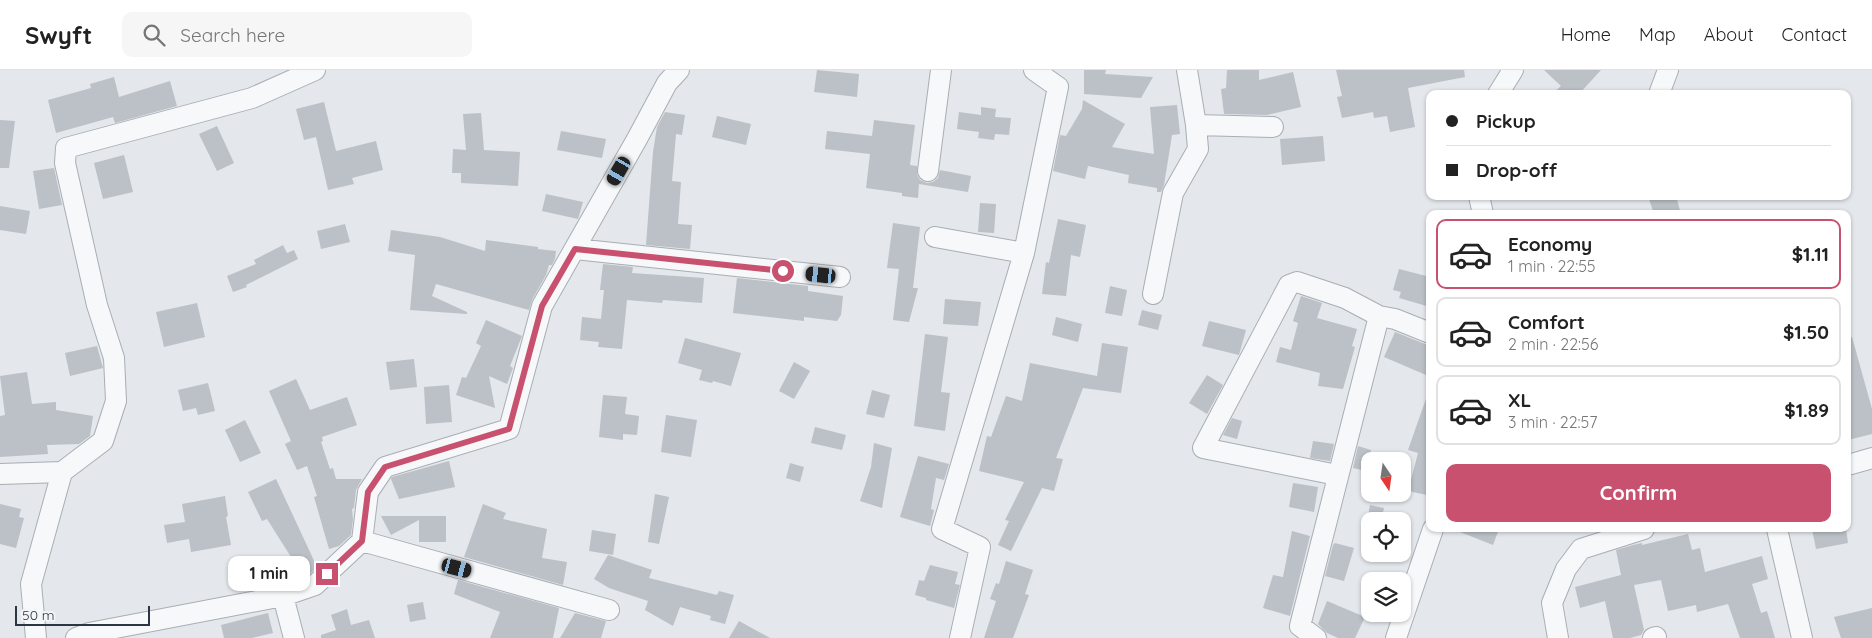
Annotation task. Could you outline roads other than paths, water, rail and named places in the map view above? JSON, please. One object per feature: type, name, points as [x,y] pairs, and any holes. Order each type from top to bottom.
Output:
[{"type":"street","points":[[0,474],[62,472],[103,441],[116,400],[114,358],[97,305],[65,163],[66,148],[252,98],[314,70]]},
{"type":"street","points":[[76,638],[89,633],[283,596],[316,585],[362,541],[368,492],[385,467],[509,429],[542,306],[667,83],[679,70]]},
{"type":"street","points":[[928,171],[941,70]]},
{"type":"street","points":[[960,638],[980,547],[942,529],[1024,253],[1058,87],[1034,70]]},
{"type":"street","points":[[1153,294],[1173,192],[1198,149],[1187,70]]},
{"type":"street","points":[[1500,90],[1513,70]]},
{"type":"street","points":[[1660,90],[1668,70]]},
{"type":"street","points":[[1196,125],[1273,127]]},
{"type":"street","points":[[935,237],[1024,253]]},
{"type":"street","points":[[575,249],[840,277]]},
{"type":"street","points":[[1337,476],[1203,448],[1289,285],[1297,282],[1345,298],[1379,316],[1395,319],[1426,331]]},
{"type":"street","points":[[1316,638],[1300,626],[1379,316]]},
{"type":"street","points":[[1851,464],[1872,458]]},
{"type":"street","points":[[36,638],[30,584],[62,472]]},
{"type":"street","points":[[1396,638],[1432,532]]},
{"type":"street","points":[[1558,638],[1552,603],[1566,568],[1581,549],[1635,532]]},
{"type":"street","points":[[1777,532],[1802,638]]},
{"type":"street","points":[[362,541],[609,610]]},
{"type":"street","points":[[283,596],[294,638]]}]
